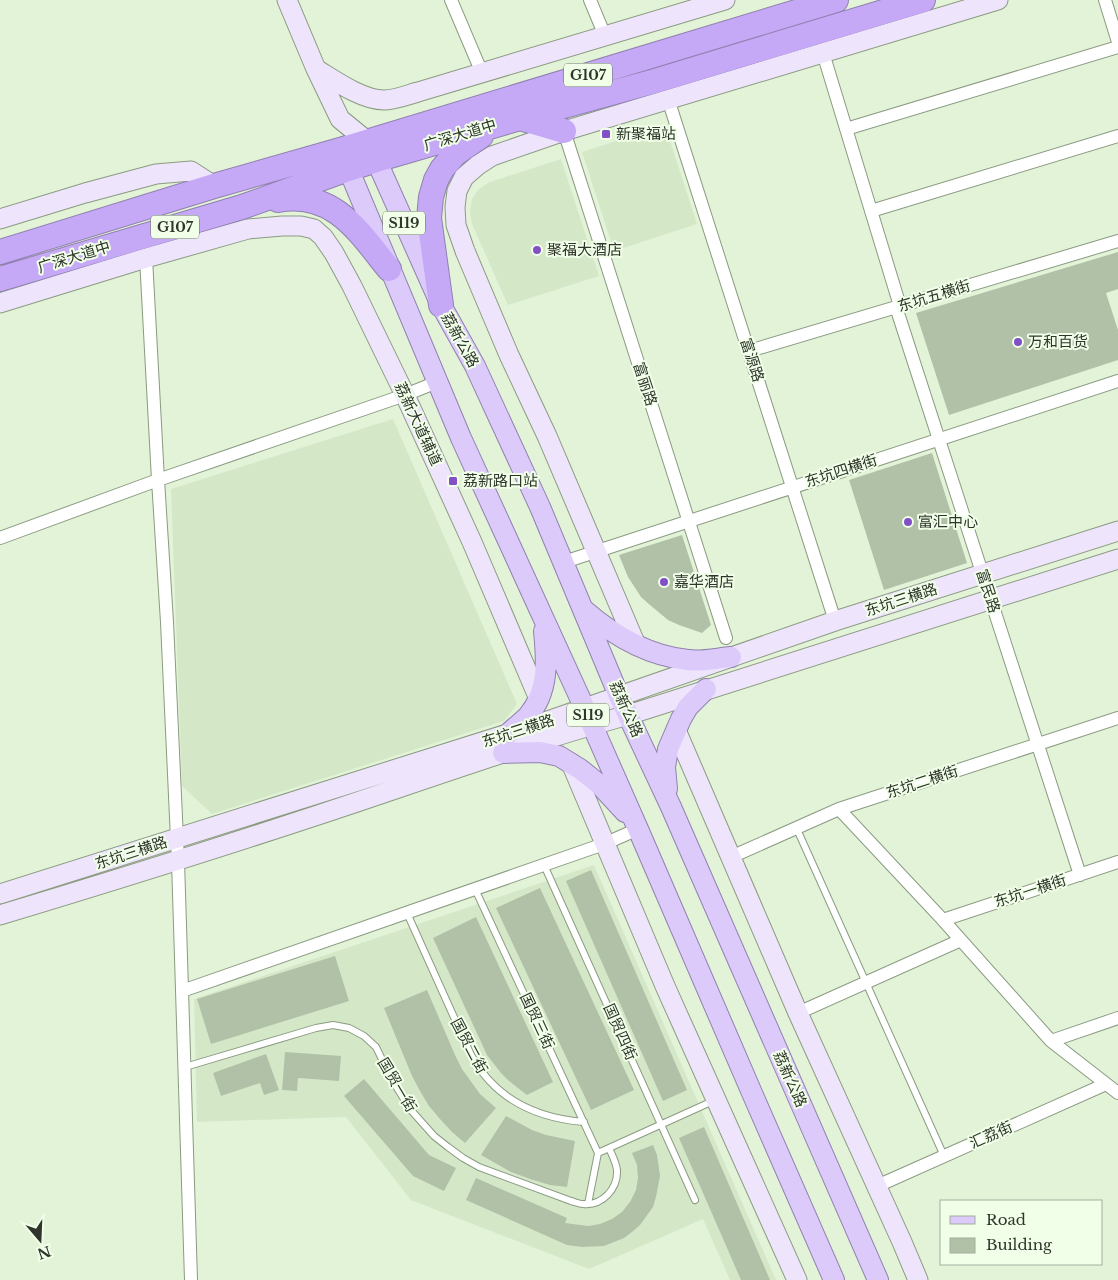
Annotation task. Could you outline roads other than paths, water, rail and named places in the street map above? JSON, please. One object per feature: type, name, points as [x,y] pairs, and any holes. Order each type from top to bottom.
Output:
[{"type":"highway","name":"广深大道中","points":[[0,252],[214,186],[344,159],[372,151],[836,0]]},
{"type":"highway","name":"广深大道中","points":[[372,151],[520,118],[655,81],[923,0]]},
{"type":"highway","points":[[520,118],[564,130]]},
{"type":"highway","points":[[441,305],[428,218],[436,180],[442,169],[455,154],[497,124]]},
{"type":"highway","name":"广深大道中","points":[[0,279],[242,207],[344,159]]},
{"type":"highway","points":[[242,207],[290,198],[322,203],[345,218],[389,269]]},
{"type":"main road","name":"荔新公路","points":[[372,151],[441,305],[475,366],[501,420],[564,562],[619,696],[668,801],[878,1280]]},
{"type":"main road","name":"S119","points":[[344,159],[437,382],[638,829],[834,1280]]},
{"type":"main road","points":[[584,610],[618,636],[636,645],[668,656],[690,660],[729,648]]},
{"type":"main road","points":[[542,616],[546,656],[546,675],[543,690],[528,716],[506,744],[559,756],[571,763],[600,785],[638,829]]},
{"type":"main road","points":[[668,801],[665,767],[668,749],[688,707],[706,690]]},
{"type":"street","points":[[287,0],[316,69],[340,119],[372,151]]},
{"type":"street","points":[[450,0],[482,73]]},
{"type":"street","points":[[590,0],[605,36]]},
{"type":"street","points":[[316,69],[351,89],[373,98],[385,100],[418,92],[605,36],[692,5],[725,0]]},
{"type":"street","points":[[636,645],[547,436],[509,355],[465,251],[456,225],[455,207],[457,191],[464,177],[492,156],[564,130],[998,0]]},
{"type":"street","points":[[1105,0],[1118,42]]},
{"type":"street","points":[[846,129],[1118,48]]},
{"type":"street","name":"富民路","points":[[823,53],[938,440],[1080,875]]},
{"type":"street","name":"富源路","points":[[668,99],[835,621]]},
{"type":"street","points":[[340,119],[344,159]]},
{"type":"street","name":"富丽路","points":[[564,130],[729,648]]},
{"type":"street","points":[[871,211],[1118,136]]},
{"type":"street","points":[[0,219],[156,174],[191,171],[214,186]]},
{"type":"street","name":"荔新大道辅道","points":[[146,258],[248,229],[301,226],[314,229],[323,237],[334,252],[352,286],[405,395],[472,542],[539,699]]},
{"type":"street","name":"东坑五横街","points":[[749,351],[1118,241]]},
{"type":"street","points":[[0,303],[146,258],[178,861],[192,1280]]},
{"type":"street","name":"东坑四横街","points":[[564,562],[1118,381]]},
{"type":"street","points":[[0,538],[158,480],[405,395],[437,382]]},
{"type":"street","name":"东坑三横路","points":[[588,717],[619,696],[729,648],[835,621],[1118,531]]},
{"type":"street","name":"东坑三横路","points":[[0,915],[178,861],[506,744],[588,717],[628,715],[1118,559]]},
{"type":"street","name":"东坑二横街","points":[[731,857],[839,809],[1118,718]]},
{"type":"street","points":[[676,730],[798,1013],[918,1280]]},
{"type":"street","name":"东坑三横路","points":[[0,894],[176,838],[506,744]]},
{"type":"street","points":[[571,763],[665,986],[797,1280]]},
{"type":"street","points":[[839,809],[961,940],[1051,1041],[1118,1093]]},
{"type":"street","points":[[182,991],[604,844],[638,829]]},
{"type":"street","name":"东坑一横街","points":[[942,920],[1118,862]]},
{"type":"street","points":[[798,1013],[961,940]]},
{"type":"street","points":[[1051,1041],[1118,1018]]},
{"type":"street","name":"汇荔街","points":[[876,1186],[1106,1084]]},
{"type":"lane","points":[[796,828],[944,1156]]},
{"type":"lane","name":"国贸四街","points":[[544,865],[695,1200]]},
{"type":"lane","name":"国贸三街","points":[[475,889],[598,1152]]},
{"type":"lane","name":"国贸二街","points":[[407,913],[471,1055],[483,1074],[500,1092],[528,1108],[558,1118],[584,1122]]},
{"type":"lane","name":"国贸一街","points":[[185,1067],[316,1028],[333,1025],[349,1028],[364,1036],[376,1047],[391,1078],[410,1109],[421,1123],[448,1147],[478,1167],[571,1202],[588,1204]]},
{"type":"lane","points":[[609,1148],[617,1168],[616,1180],[612,1190],[604,1198],[588,1204],[598,1152],[716,1099]]},
{"type":"place","name":"新聚福站","points":[[606,134]]},
{"type":"place","name":"聚福大酒店","points":[[537,250]]},
{"type":"place","name":"万和百货","points":[[1018,342]]},
{"type":"place","name":"荔新路口站","points":[[453,481]]},
{"type":"place","name":"富汇中心","points":[[908,522]]},
{"type":"place","name":"嘉华酒店","points":[[664,582]]}]
